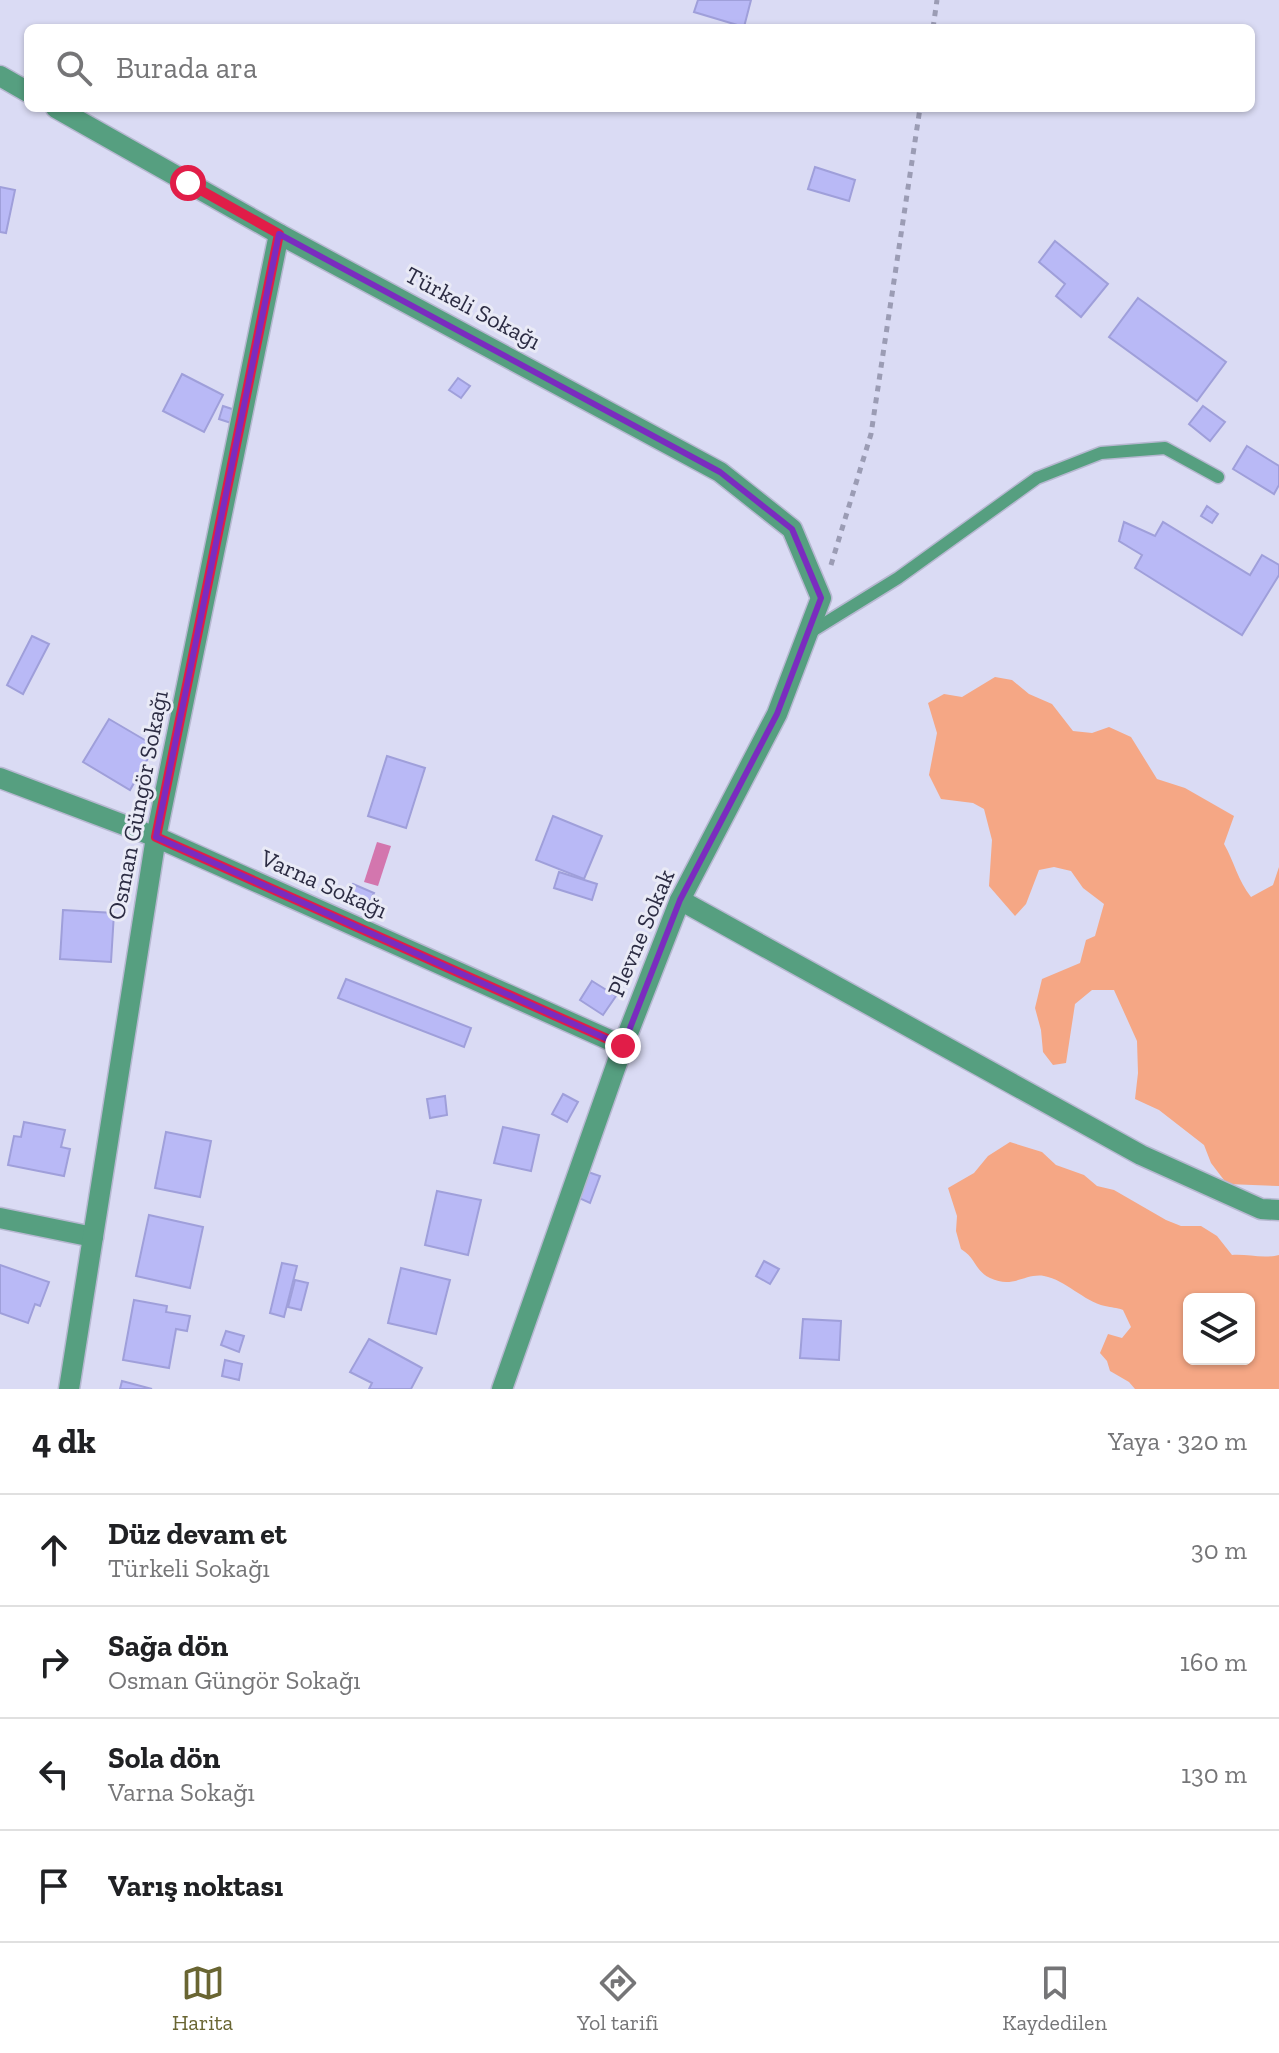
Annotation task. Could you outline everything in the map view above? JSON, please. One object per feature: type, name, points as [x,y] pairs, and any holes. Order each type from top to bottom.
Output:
[{"type":"street","points":[[0,76],[24,90]]},
{"type":"street","name":"Türkeli Sokağı","points":[[63,112],[279,234],[720,472],[792,529],[821,598]]},
{"type":"street","name":"Osman Güngör Sokağı","points":[[69,1389],[156,837],[279,234]]},
{"type":"street","name":"Plevne Sokak","points":[[502,1389],[623,1046],[680,900],[777,714],[821,598]]},
{"type":"street","name":"Varna Sokağı","points":[[0,778],[156,837],[623,1046]]},
{"type":"street","points":[[680,900],[1141,1155],[1261,1209],[1279,1210]]},
{"type":"street","points":[[0,1218],[93,1237]]},
{"type":"lane","points":[[807,634],[898,578],[1037,478],[1101,453],[1165,448],[1218,477]]},
{"type":"path","points":[[934,24],[937,0]]},
{"type":"path","points":[[821,598],[871,434],[919,112]]},
{"type":"highlighted area","points":[[279,234],[720,472],[792,529],[821,598],[777,714],[680,900],[623,1046],[156,837]]},
{"type":"shaded area","points":[[995,677],[1012,680],[1029,694],[1052,704],[1073,731],[1092,733],[1109,727],[1131,737],[1157,779],[1185,788],[1234,816],[1224,844],[1251,897],[1273,885],[1279,867],[1279,1186],[1227,1184],[1211,1163],[1204,1145],[1159,1110],[1135,1099],[1137,1041],[1114,990],[1092,990],[1075,1004],[1066,1063],[1053,1065],[1043,1052],[1035,1008],[1042,979],[1080,963],[1086,940],[1095,936],[1104,904],[1083,888],[1071,871],[1054,867],[1039,870],[1026,904],[1015,916],[989,886],[992,840],[984,809],[973,803],[941,799],[929,775],[937,733],[928,703],[944,694],[962,697]]},
{"type":"shaded area","points":[[377,842],[391,846],[378,886],[364,882]]},
{"type":"shaded area","points":[[1010,1142],[1042,1152],[1056,1165],[1084,1175],[1097,1186],[1114,1190],[1166,1220],[1181,1226],[1201,1226],[1217,1236],[1232,1255],[1279,1255],[1279,1389],[1135,1389],[1110,1371],[1100,1353],[1108,1334],[1122,1338],[1131,1327],[1123,1310],[1089,1300],[1044,1276],[1005,1282],[990,1278],[961,1249],[956,1231],[957,1216],[948,1188],[974,1173],[988,1156]]},
{"type":"building","points":[[698,0],[751,0],[745,24],[734,24],[694,12]]},
{"type":"building","points":[[815,167],[855,180],[849,201],[808,189]]},
{"type":"building","points":[[0,187],[15,190],[6,233],[0,232]]},
{"type":"building","points":[[1055,241],[1108,284],[1081,317],[1056,296],[1065,284],[1039,262]]},
{"type":"building","points":[[1138,298],[1226,362],[1197,401],[1109,337]]},
{"type":"building","points":[[182,374],[223,395],[204,432],[163,411]]},
{"type":"building","points":[[458,378],[470,386],[461,398],[449,390]]},
{"type":"building","points":[[223,406],[235,410],[231,423],[219,419]]},
{"type":"building","points":[[1203,406],[1225,422],[1210,441],[1189,424]]},
{"type":"building","points":[[1247,446],[1279,466],[1279,485],[1274,494],[1233,469]]},
{"type":"building","points":[[1207,506],[1218,514],[1212,523],[1201,516]]},
{"type":"building","points":[[1124,522],[1155,536],[1163,522],[1250,575],[1262,555],[1279,565],[1279,575],[1242,635],[1135,568],[1142,555],[1119,541]]},
{"type":"building","points":[[32,636],[49,644],[23,694],[7,685]]},
{"type":"building","points":[[109,719],[155,746],[130,790],[83,762]]},
{"type":"building","points":[[387,756],[425,768],[406,828],[368,816]]},
{"type":"building","points":[[553,816],[602,836],[584,879],[536,860]]},
{"type":"building","points":[[559,872],[597,884],[592,900],[554,888]]},
{"type":"building","points":[[353,884],[374,893],[368,905],[347,896]]},
{"type":"building","points":[[63,910],[114,913],[111,962],[60,959]]},
{"type":"building","points":[[346,979],[471,1028],[464,1047],[338,998]]},
{"type":"building","points":[[592,981],[616,996],[603,1015],[580,1000]]},
{"type":"building","points":[[563,1094],[578,1102],[567,1122],[552,1114]]},
{"type":"building","points":[[445,1096],[447,1115],[430,1118],[427,1099]]},
{"type":"building","points":[[24,1122],[65,1130],[61,1147],[70,1149],[64,1176],[8,1165],[14,1136],[21,1137]]},
{"type":"building","points":[[503,1127],[539,1135],[531,1171],[494,1163]]},
{"type":"building","points":[[166,1132],[211,1141],[200,1197],[155,1188]]},
{"type":"building","points":[[588,1172],[600,1176],[590,1203],[579,1198]]},
{"type":"building","points":[[437,1191],[481,1200],[468,1255],[425,1245]]},
{"type":"building","points":[[149,1215],[203,1227],[190,1288],[136,1276]]},
{"type":"building","points":[[764,1261],[779,1269],[770,1284],[756,1276]]},
{"type":"building","points":[[282,1263],[297,1266],[284,1317],[270,1313]]},
{"type":"building","points":[[0,1265],[49,1282],[40,1306],[35,1304],[28,1323],[0,1313]]},
{"type":"building","points":[[401,1268],[450,1280],[436,1334],[388,1323]]},
{"type":"building","points":[[295,1280],[308,1283],[301,1310],[288,1307]]},
{"type":"building","points":[[134,1300],[167,1306],[166,1312],[190,1316],[187,1331],[176,1329],[169,1368],[123,1360]]},
{"type":"building","points":[[803,1319],[841,1321],[839,1360],[800,1358]]},
{"type":"building","points":[[226,1331],[244,1336],[239,1352],[221,1345]]},
{"type":"building","points":[[369,1339],[422,1368],[411,1389],[369,1389],[372,1383],[350,1372]]},
{"type":"building","points":[[225,1360],[242,1364],[239,1380],[222,1376]]},
{"type":"building","points":[[122,1381],[152,1389],[120,1389]]},
{"type":"route","points":[[188,183],[279,234],[156,837],[623,1046]]}]
